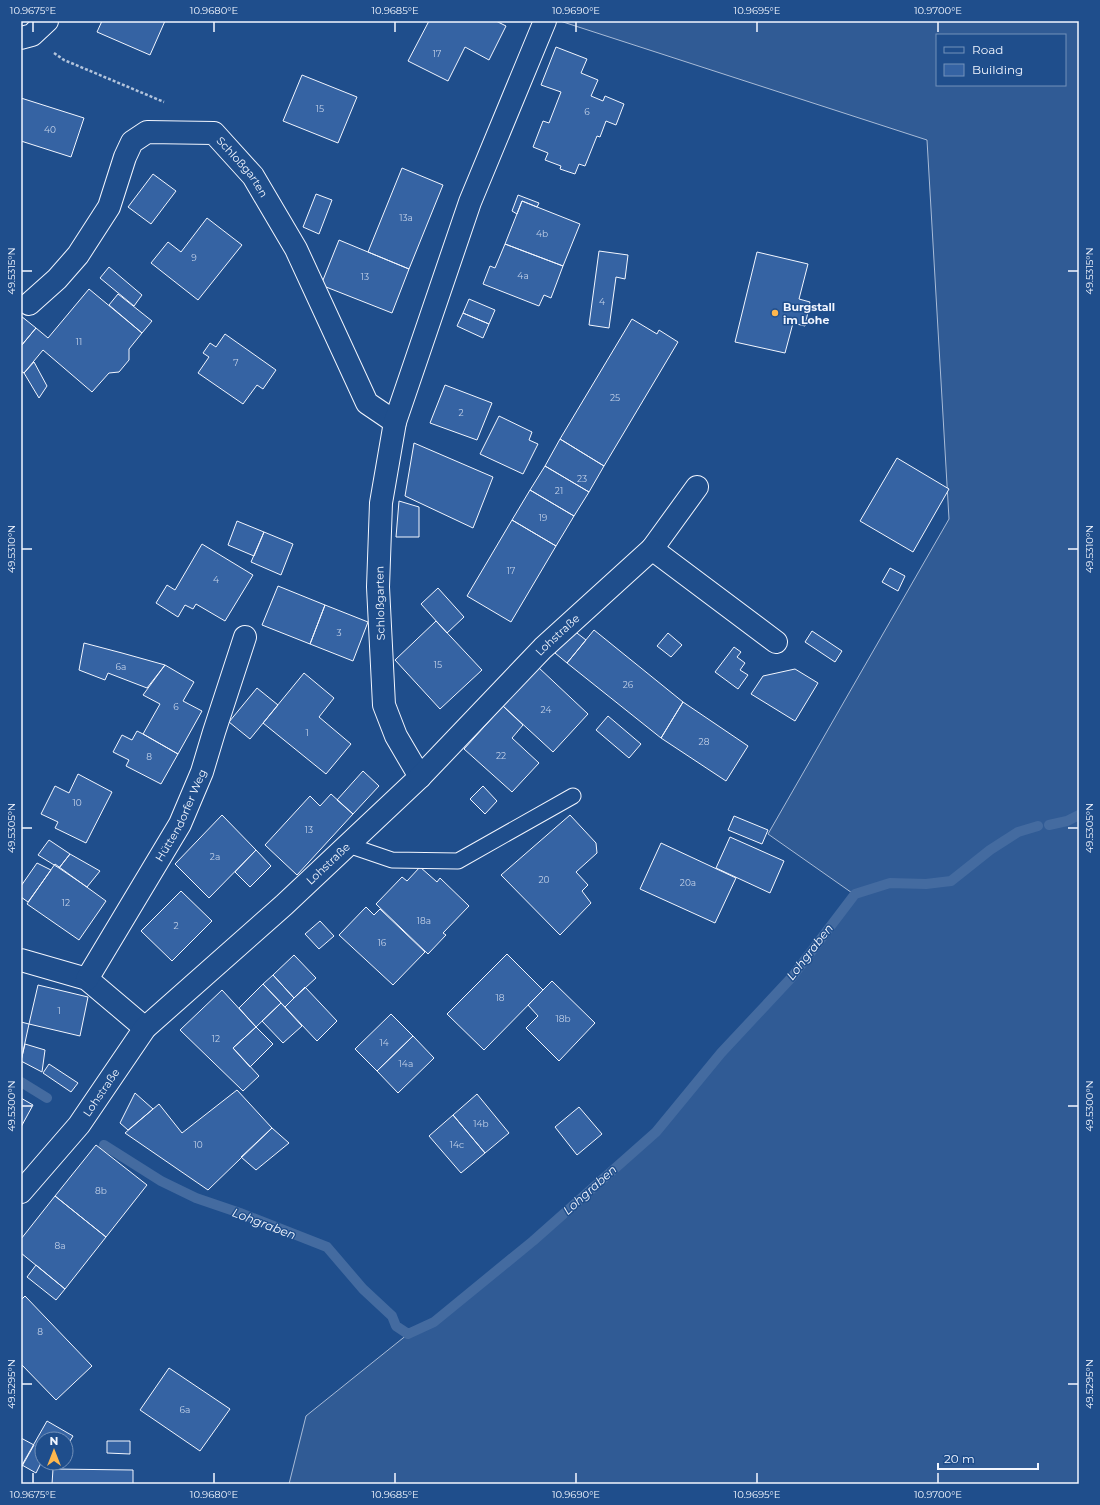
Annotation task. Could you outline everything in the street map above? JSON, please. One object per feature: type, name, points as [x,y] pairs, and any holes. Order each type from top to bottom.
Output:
[{"type":"street","points":[[21,38],[32,35],[47,21]]},
{"type":"street","name":"Schloßgarten","points":[[420,777],[396,736],[384,705],[378,587],[381,503],[395,422],[470,202],[545,21]]},
{"type":"street","name":"Schloßgarten","points":[[29,304],[57,279],[78,255],[109,208],[125,157],[132,142],[147,132],[214,133],[253,176],[296,249],[367,403],[395,422]]},
{"type":"street","name":"Lohstraße","points":[[21,1192],[79,1124],[145,1028],[284,905],[420,777],[543,648],[652,549],[697,487]]},
{"type":"street","points":[[652,549],[776,642]]},
{"type":"street","name":"Hüttendorfer Weg","points":[[87,979],[180,824],[202,772],[245,637]]},
{"type":"street","points":[[21,960],[87,979],[145,1028]]},
{"type":"lane","points":[[348,845],[392,860],[458,862],[573,796]]},
{"type":"path","points":[[64,60],[170,104]]},
{"type":"shaded area","points":[[560,21],[1079,21],[1079,1484],[289,1484],[306,1416],[408,1334],[434,1322],[533,1241],[656,1132],[721,1053],[792,977],[855,895],[768,834],[949,519],[927,140]]},
{"type":"building","points":[[102,21],[165,21],[150,55],[97,32]]},
{"type":"building","points":[[429,21],[496,21],[506,26],[489,60],[465,47],[448,81],[408,61]]},
{"type":"building","points":[[556,47],[587,59],[581,73],[598,80],[591,96],[603,101],[605,96],[624,104],[616,125],[606,121],[600,137],[597,136],[585,166],[579,164],[575,174],[560,169],[561,166],[545,160],[548,153],[533,147],[543,121],[549,123],[561,92],[541,85]]},
{"type":"building","points":[[302,75],[357,97],[338,143],[283,121]]},
{"type":"building","points":[[21,98],[84,118],[71,157],[21,141]]},
{"type":"building","points":[[402,168],[443,185],[409,269],[368,252]]},
{"type":"building","points":[[153,174],[176,191],[151,224],[128,207]]},
{"type":"building","points":[[316,194],[332,200],[319,234],[303,227]]},
{"type":"building","points":[[518,195],[539,203],[537,207],[522,201],[517,214],[512,211]]},
{"type":"building","points":[[522,201],[580,224],[563,266],[505,244]]},
{"type":"building","points":[[207,218],[242,245],[198,300],[151,263],[168,242],[181,252]]},
{"type":"building","points":[[339,240],[409,269],[392,313],[321,285]]},
{"type":"building","points":[[505,244],[563,266],[551,298],[544,295],[539,306],[483,284],[490,266],[495,268]]},
{"type":"building","points":[[599,251],[628,255],[625,279],[616,277],[609,328],[589,325]]},
{"type":"building","name":"Burgstall im Lohe","points":[[757,252],[808,264],[799,299],[810,302],[805,326],[793,323],[785,353],[735,342]]},
{"type":"building","points":[[109,267],[142,295],[134,306],[100,278]]},
{"type":"building","points":[[89,289],[142,333],[129,349],[129,360],[119,372],[109,373],[92,392],[43,350],[24,373],[21,371],[21,346],[36,328],[48,338]]},
{"type":"building","points":[[118,294],[152,321],[142,333],[109,305]]},
{"type":"building","points":[[469,299],[495,310],[489,324],[463,313]]},
{"type":"building","points":[[463,313],[489,324],[483,338],[457,326]]},
{"type":"building","points":[[21,316],[36,328],[21,346]]},
{"type":"building","points":[[632,319],[657,334],[659,330],[678,342],[604,466],[560,439]]},
{"type":"building","points":[[225,334],[276,370],[263,389],[257,385],[243,404],[198,373],[209,357],[203,353],[210,343],[216,347]]},
{"type":"building","points":[[34,362],[47,386],[39,398],[24,373]]},
{"type":"building","points":[[445,385],[492,403],[477,440],[430,423]]},
{"type":"building","points":[[499,416],[532,432],[529,440],[538,444],[523,474],[480,454]]},
{"type":"building","points":[[560,439],[604,466],[589,492],[545,466]]},
{"type":"building","points":[[414,443],[493,477],[473,528],[405,496]]},
{"type":"building","points":[[897,458],[949,489],[913,552],[860,521]]},
{"type":"building","points":[[545,466],[589,492],[574,516],[530,490]]},
{"type":"building","points":[[530,490],[574,516],[556,546],[512,520]]},
{"type":"building","points":[[399,501],[419,507],[419,537],[396,537]]},
{"type":"building","points":[[512,520],[556,546],[511,622],[467,596]]},
{"type":"building","points":[[237,521],[264,532],[254,556],[228,545]]},
{"type":"building","points":[[264,532],[293,544],[281,575],[251,562]]},
{"type":"building","points":[[202,544],[253,575],[225,621],[196,604],[193,609],[185,605],[178,617],[156,603],[167,585],[175,590]]},
{"type":"building","points":[[890,568],[905,576],[898,591],[882,582]]},
{"type":"building","points":[[278,586],[325,605],[310,644],[262,625]]},
{"type":"building","points":[[438,588],[464,617],[447,633],[421,604]]},
{"type":"building","points":[[325,605],[368,622],[353,661],[310,644]]},
{"type":"building","points":[[436,621],[482,670],[440,709],[395,660]]},
{"type":"building","points":[[573,630],[586,640],[567,663],[555,653]]},
{"type":"building","points":[[594,630],[683,702],[661,738],[567,663]]},
{"type":"building","points":[[812,631],[842,651],[835,662],[805,642]]},
{"type":"building","points":[[668,633],[682,645],[671,657],[657,646]]},
{"type":"building","points":[[84,643],[165,665],[147,688],[108,673],[105,680],[79,670]]},
{"type":"building","points":[[734,647],[741,652],[737,657],[745,663],[740,670],[748,675],[738,689],[715,672]]},
{"type":"building","points":[[165,665],[194,682],[183,701],[202,711],[178,754],[143,734],[160,704],[143,695]]},
{"type":"building","points":[[538,667],[588,714],[553,752],[503,706]]},
{"type":"building","points":[[795,669],[818,683],[795,721],[751,694],[763,676]]},
{"type":"building","points":[[304,673],[334,698],[319,717],[351,744],[326,774],[263,723]]},
{"type":"building","points":[[257,688],[278,705],[250,739],[229,722]]},
{"type":"building","points":[[683,702],[748,746],[726,781],[661,738]]},
{"type":"building","points":[[503,706],[523,725],[512,738],[539,763],[512,792],[464,749]]},
{"type":"building","points":[[608,716],[641,744],[629,758],[596,730]]},
{"type":"building","points":[[137,731],[178,754],[161,784],[126,766],[129,760],[113,752],[122,735],[132,740]]},
{"type":"building","points":[[363,771],[379,786],[353,814],[337,800]]},
{"type":"building","points":[[78,774],[112,792],[86,843],[55,828],[58,822],[41,814],[55,786],[69,793]]},
{"type":"building","points":[[483,786],[497,801],[485,814],[470,799]]},
{"type":"building","points":[[331,794],[353,814],[297,875],[265,845],[310,796],[320,806]]},
{"type":"building","points":[[222,815],[256,850],[209,898],[175,864]]},
{"type":"building","points":[[570,815],[596,843],[597,853],[576,872],[588,885],[582,891],[591,903],[560,935],[501,875]]},
{"type":"building","points":[[734,816],[768,830],[762,844],[728,830]]},
{"type":"building","points":[[730,837],[784,861],[770,893],[716,868]]},
{"type":"building","points":[[49,840],[70,854],[59,868],[38,855]]},
{"type":"building","points":[[661,843],[736,878],[715,923],[640,889]]},
{"type":"building","points":[[256,850],[271,866],[250,887],[235,872]]},
{"type":"building","points":[[70,854],[100,871],[87,887],[59,868]]},
{"type":"building","points":[[37,863],[51,870],[28,902],[21,897],[21,886]]},
{"type":"building","points":[[55,864],[106,901],[79,940],[27,904]]},
{"type":"building","points":[[420,867],[437,882],[440,878],[469,906],[443,933],[446,935],[428,954],[376,904],[402,877],[407,881]]},
{"type":"building","points":[[181,891],[212,921],[172,961],[141,931]]},
{"type":"building","points":[[366,907],[374,915],[380,909],[425,952],[393,985],[339,935]]},
{"type":"building","points":[[320,921],[334,936],[319,949],[305,934]]},
{"type":"building","points":[[507,954],[543,990],[484,1050],[447,1014]]},
{"type":"building","points":[[294,955],[316,978],[294,998],[273,975]]},
{"type":"building","points":[[273,975],[294,998],[285,1007],[263,984]]},
{"type":"building","points":[[552,981],[595,1023],[559,1061],[526,1028],[538,1016],[528,1005]]},
{"type":"building","points":[[263,984],[281,1003],[256,1027],[239,1008]]},
{"type":"building","points":[[38,985],[88,997],[80,1036],[29,1024]]},
{"type":"building","points":[[305,987],[337,1021],[317,1041],[285,1007]]},
{"type":"building","points":[[222,990],[256,1027],[233,1048],[259,1076],[243,1091],[180,1030]]},
{"type":"building","points":[[281,1003],[302,1026],[283,1043],[262,1021]]},
{"type":"building","points":[[391,1014],[413,1036],[377,1071],[355,1049]]},
{"type":"building","points":[[21,1022],[29,1024],[21,1061]]},
{"type":"building","points":[[256,1027],[273,1044],[250,1067],[233,1048]]},
{"type":"building","points":[[413,1036],[434,1058],[398,1093],[377,1071]]},
{"type":"building","points":[[25,1044],[45,1050],[42,1072],[21,1061]]},
{"type":"building","points":[[49,1064],[78,1083],[71,1092],[43,1073]]},
{"type":"building","points":[[237,1090],[272,1128],[208,1190],[125,1133],[159,1104],[182,1133]]},
{"type":"building","points":[[135,1093],[153,1109],[128,1130],[120,1123]]},
{"type":"building","points":[[477,1094],[509,1133],[485,1153],[453,1115]]},
{"type":"building","points":[[21,1098],[33,1105],[21,1127]]},
{"type":"building","points":[[579,1107],[602,1134],[577,1155],[555,1127]]},
{"type":"building","points":[[453,1115],[485,1153],[461,1173],[429,1136]]},
{"type":"building","points":[[272,1128],[289,1143],[256,1170],[241,1157]]},
{"type":"building","points":[[96,1145],[147,1185],[106,1237],[55,1196]]},
{"type":"building","points":[[55,1196],[106,1237],[65,1289],[21,1253],[21,1239]]},
{"type":"building","points":[[36,1265],[65,1289],[56,1300],[27,1277]]},
{"type":"building","points":[[25,1296],[92,1366],[56,1400],[21,1364],[21,1300]]},
{"type":"building","points":[[169,1368],[230,1409],[200,1451],[140,1410]]},
{"type":"building","points":[[47,1421],[64,1431],[41,1431]]},
{"type":"building","points":[[21,1438],[34,1445],[21,1468]]},
{"type":"building","points":[[107,1441],[130,1441],[130,1454],[107,1453]]},
{"type":"building","points":[[34,1444],[34,1471],[37,1471],[36,1473],[22,1465]]},
{"type":"building","points":[[74,1469],[133,1470],[133,1484],[52,1484],[53,1471],[74,1471]]},
{"type":"waterway","name":"Lohgraben","points":[[1049,825],[1067,821],[1079,815]]},
{"type":"waterway","name":"Lohgraben","points":[[104,1145],[161,1181],[196,1198],[240,1213],[327,1247],[363,1289],[392,1316],[396,1326],[408,1334],[434,1322],[533,1241],[656,1132],[721,1053],[792,977],[855,894],[890,883],[926,884],[951,881],[990,850],[1018,832],[1038,826]]},
{"type":"waterway","name":"Lohgraben","points":[[21,1082],[47,1098]]},
{"type":"place","name":"Burgstall im Lohe","points":[[775,313]]}]
